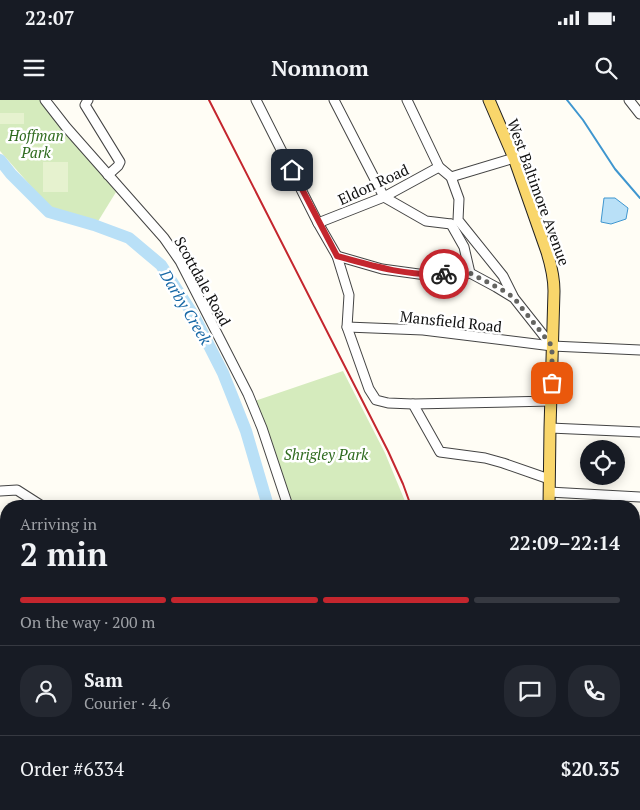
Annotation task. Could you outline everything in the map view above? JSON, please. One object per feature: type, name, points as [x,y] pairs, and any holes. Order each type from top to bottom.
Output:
[{"type":"main road","name":"West Baltimore Avenue","points":[[489,100],[514,158],[551,265],[554,291],[549,500]]},
{"type":"street","name":"Scottdale Road","points":[[45,100],[66,127],[164,238],[180,261],[248,394],[262,428],[286,500]]},
{"type":"street","points":[[88,100],[85,105],[120,162],[108,175]]},
{"type":"street","points":[[256,100],[337,256],[349,295],[347,327],[369,389],[376,400],[388,403],[413,404],[551,401]]},
{"type":"street","points":[[334,100],[384,197],[426,221],[454,222],[503,276],[514,298],[552,346]]},
{"type":"street","points":[[407,100],[439,167],[451,177],[459,200],[454,222],[464,247],[470,273]]},
{"type":"street","points":[[629,100],[640,114]]},
{"type":"street","points":[[451,177],[514,158]]},
{"type":"street","name":"Eldon Road","points":[[318,222],[384,197],[439,167]]},
{"type":"street","points":[[337,256],[382,269],[426,275],[470,273],[514,298]]},
{"type":"street","name":"Mansfield Road","points":[[347,327],[422,330],[552,346],[640,350]]},
{"type":"street","points":[[413,404],[440,452],[485,458],[549,479]]},
{"type":"street","points":[[550,428],[640,432]]},
{"type":"street","points":[[0,491],[17,490],[33,500]]},
{"type":"street","points":[[549,492],[640,497]]},
{"type":"green space","name":"Hoffman Park","points":[[0,100],[41,100],[116,192],[97,223],[51,209],[0,151]]},
{"type":"green space","points":[[0,113],[24,113],[24,124],[0,124]]},
{"type":"green space","points":[[21,132],[45,132],[45,143],[21,143]]},
{"type":"green space","points":[[21,146],[45,147],[45,158],[21,158]]},
{"type":"green space","points":[[43,162],[68,162],[68,192],[43,192]]},
{"type":"green space","name":"Shrigley Park","points":[[343,371],[385,453],[405,500],[286,500],[252,402]]},
{"type":"water","points":[[604,198],[615,198],[628,208],[626,219],[611,224],[601,222]]},
{"type":"waterway","points":[[567,100],[583,120],[615,169],[640,198]]},
{"type":"waterway","name":"Darby Creek","points":[[0,160],[11,174],[49,212],[94,225],[129,238],[161,265],[194,316],[223,373],[246,431],[266,500]]},
{"type":"railway","points":[[209,100],[388,451],[409,500]]},
{"type":"way so far","points":[[444,274],[470,273],[514,298],[552,346],[552,383]]},
{"type":"route","points":[[292,170],[337,256],[382,269],[426,275],[444,274]]}]
